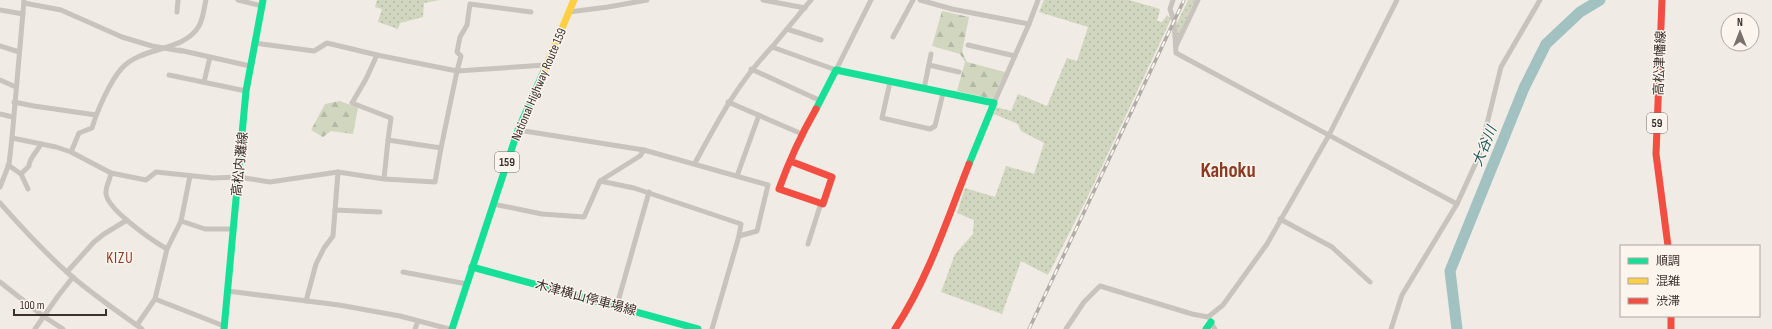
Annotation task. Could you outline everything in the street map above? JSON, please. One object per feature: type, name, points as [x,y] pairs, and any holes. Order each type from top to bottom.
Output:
[{"type":"main road","name":"National Highway Route 159","points":[[451,329],[518,130],[574,0]]},
{"type":"main road","name":"高松津幡線","points":[[1662,0],[1656,154],[1668,245]]},
{"type":"main road","name":"高松内灘線","points":[[224,327],[246,91],[262,3]]},
{"type":"main road","points":[[790,161],[832,177],[823,204],[779,189],[790,161],[802,134],[821,102],[836,70],[994,103],[932,258],[911,305],[895,329]]},
{"type":"main road","name":"木津横山停車場線","points":[[472,267],[698,329]]},
{"type":"main road","points":[[1671,329],[1672,317]]},
{"type":"main road","points":[[1206,329],[1210,319]]},
{"type":"street","points":[[177,12],[178,0]]},
{"type":"street","points":[[70,152],[79,133],[92,128],[96,115],[121,68],[133,59],[155,49],[173,45],[190,36],[199,27],[206,0]]},
{"type":"street","points":[[238,0],[262,3]]},
{"type":"street","points":[[569,12],[647,0]]},
{"type":"street","points":[[763,0],[805,8]]},
{"type":"street","points":[[695,163],[728,102],[751,69],[772,47],[810,0]]},
{"type":"street","points":[[772,47],[836,70],[871,0]]},
{"type":"street","points":[[892,37],[913,0]]},
{"type":"street","points":[[920,0],[1029,24]]},
{"type":"street","points":[[994,103],[1038,0]]},
{"type":"street","points":[[1173,0],[1170,9],[1174,21],[1176,53],[1180,56],[1457,204]]},
{"type":"street","points":[[1175,47],[1198,0]]},
{"type":"street","points":[[1210,319],[1267,244],[1328,135],[1397,0]]},
{"type":"street","points":[[1392,329],[1402,295],[1457,204],[1479,156],[1501,67],[1540,0]]},
{"type":"street","points":[[0,187],[8,165],[12,138],[24,1],[61,10],[122,37],[162,48],[250,66]]},
{"type":"street","points":[[12,138],[70,152],[111,173],[146,180],[156,172],[213,178],[238,177],[270,182],[338,172],[384,179],[435,182],[461,56],[457,52],[460,37],[467,25],[470,4],[531,12]]},
{"type":"street","points":[[0,10],[23,14]]},
{"type":"street","points":[[787,29],[821,40]]},
{"type":"street","points":[[254,42],[314,51],[327,43],[377,55],[457,71],[545,65]]},
{"type":"street","points":[[173,45],[181,51]]},
{"type":"street","points":[[968,45],[1015,56]]},
{"type":"street","points":[[0,46],[19,52]]},
{"type":"street","points":[[924,89],[931,54]]},
{"type":"street","points":[[377,55],[366,79],[352,103],[391,118],[384,179]]},
{"type":"street","points":[[204,82],[210,57]]},
{"type":"street","points":[[929,65],[959,72]]},
{"type":"street","points":[[751,69],[821,102]]},
{"type":"street","points":[[169,75],[246,91]]},
{"type":"street","points":[[0,80],[16,87]]},
{"type":"street","points":[[890,82],[882,118],[930,129],[935,126],[943,93]]},
{"type":"street","points":[[14,102],[96,115]]},
{"type":"street","points":[[728,102],[802,134]]},
{"type":"street","points":[[0,114],[13,117]]},
{"type":"street","points":[[737,176],[759,115]]},
{"type":"street","points":[[518,130],[644,150],[695,163],[779,189]]},
{"type":"street","points":[[388,140],[441,148]]},
{"type":"street","points":[[21,174],[29,166],[29,161],[41,144]]},
{"type":"street","points":[[493,204],[542,214],[584,217],[600,181],[640,156],[644,150]]},
{"type":"street","points":[[8,165],[21,174],[28,189]]},
{"type":"street","points":[[306,301],[316,264],[324,248],[333,236],[338,172]]},
{"type":"street","points":[[111,173],[106,192],[107,198],[132,226],[167,249]]},
{"type":"street","points":[[137,325],[155,299],[167,249],[181,221],[190,176]]},
{"type":"street","points":[[600,181],[649,192],[741,224],[739,236],[712,329]]},
{"type":"street","points":[[739,236],[757,231],[768,185]]},
{"type":"street","points":[[617,306],[649,192]]},
{"type":"street","points":[[0,203],[32,239],[67,272],[142,329]]},
{"type":"street","points":[[808,244],[820,203]]},
{"type":"street","points":[[335,210],[380,212]]},
{"type":"street","points":[[1280,219],[1332,247],[1370,282]]},
{"type":"street","points":[[67,272],[94,242],[127,220]]},
{"type":"street","points":[[181,221],[205,229],[232,229]]},
{"type":"street","points":[[403,272],[467,284]]},
{"type":"street","points":[[35,329],[43,316],[73,277]]},
{"type":"street","points":[[0,282],[43,316],[63,329]]},
{"type":"street","points":[[1066,329],[1084,302],[1100,286],[1210,319],[1215,329]]},
{"type":"street","points":[[227,291],[306,301],[400,316],[451,329]]},
{"type":"street","points":[[155,299],[224,327]]},
{"type":"street","points":[[415,329],[418,321]]},
{"type":"green space","points":[[377,0],[440,0],[424,3],[423,17],[400,23],[398,29],[378,22],[382,9],[375,7]]},
{"type":"green space","points":[[1044,0],[1129,0],[1160,9],[1157,21],[1162,22],[1167,15],[1171,19],[1089,194],[1048,275],[1021,261],[1002,314],[941,292],[955,254],[973,234],[974,220],[957,213],[965,188],[995,197],[1006,166],[1034,174],[1044,143],[1021,131],[1018,124],[994,114],[996,107],[1011,111],[1018,94],[1047,106],[1067,58],[1077,61],[1088,27],[1039,12]]},
{"type":"green space","points":[[1188,0],[1195,0],[1177,39],[1177,23]]},
{"type":"green space","points":[[942,11],[969,17],[962,52],[967,62],[1005,72],[993,99],[957,91],[965,62],[960,54],[932,46]]},
{"type":"green space","points":[[340,101],[358,108],[353,134],[331,131],[323,137],[311,130],[325,104]]},
{"type":"waterway","name":"大谷川","points":[[1457,329],[1450,271],[1524,88],[1546,44],[1580,12],[1600,0]]},
{"type":"railway","points":[[1029,329],[1184,0]]},
{"type":"traffic: fast","points":[[224,329],[246,91],[263,0]]},
{"type":"traffic: fast","points":[[816,109],[836,70],[994,103],[969,164]]},
{"type":"traffic: fast","points":[[452,329],[518,130],[544,71]]},
{"type":"traffic: fast","points":[[472,267],[698,329]]},
{"type":"traffic: fast","points":[[1206,329],[1211,322]]},
{"type":"traffic: slow","points":[[544,71],[574,0]]},
{"type":"traffic: jam","points":[[1662,0],[1656,154],[1668,245]]},
{"type":"traffic: jam","points":[[790,161],[832,177],[823,204],[779,189],[791,158],[816,109]]},
{"type":"traffic: jam","points":[[895,329],[907,310],[927,270],[945,228],[969,164]]},
{"type":"traffic: jam","points":[[1671,317],[1671,329]]},
{"type":"district","name":"Kahoku","points":[[1228,170]]},
{"type":"district","name":"KIZU","points":[[120,258]]}]
